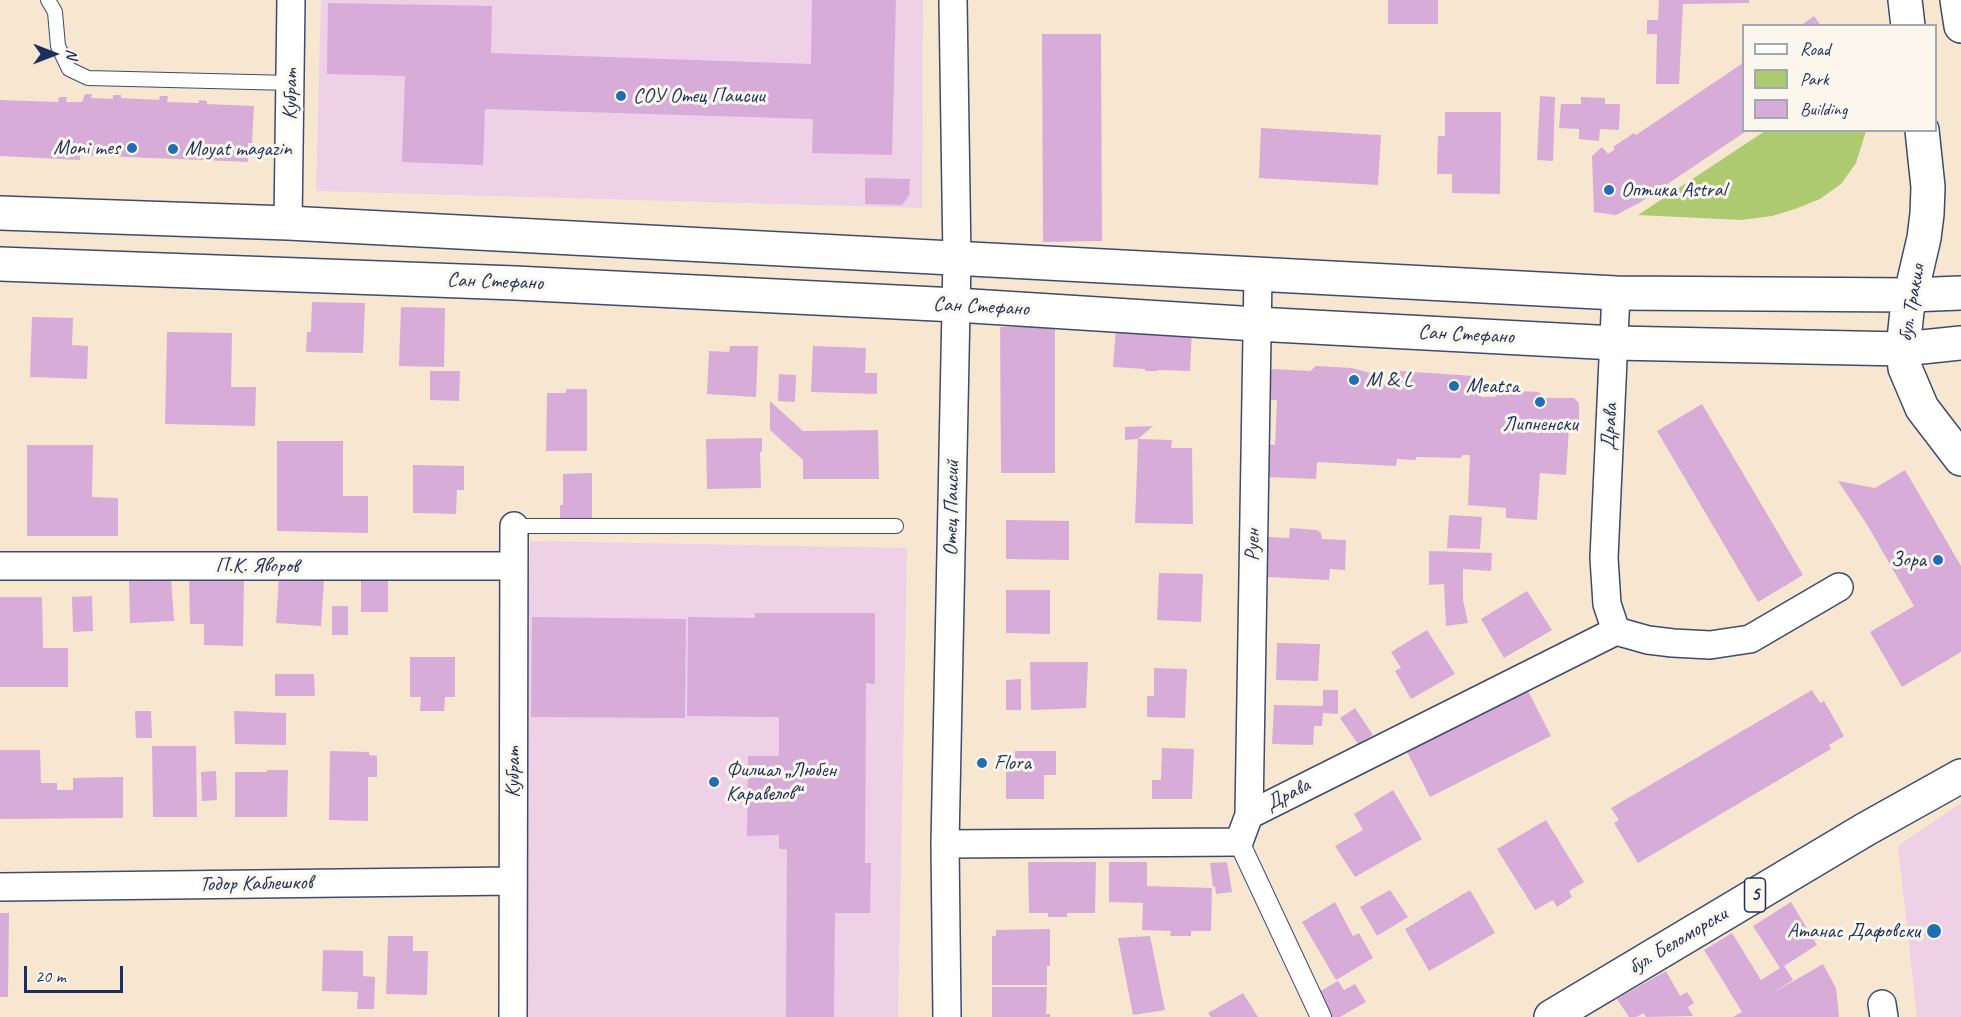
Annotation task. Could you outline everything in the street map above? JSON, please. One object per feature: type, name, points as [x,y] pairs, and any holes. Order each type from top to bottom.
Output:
[{"type":"main road","points":[[1905,0],[1908,24]]},
{"type":"main road","points":[[1957,0],[1961,26]]},
{"type":"main road","name":"бул. Тракия","points":[[1922,132],[1928,187],[1927,214],[1924,238],[1910,295],[1903,349],[1905,368],[1922,408],[1961,459]]},
{"type":"main road","points":[[0,213],[288,223],[1258,276],[1616,293],[1910,295],[1961,293]]},
{"type":"main road","points":[[515,283],[516,236]]},
{"type":"main road","name":"Сан Стефано","points":[[0,264],[515,283],[956,305],[1615,343],[1903,349],[1961,343]]},
{"type":"main road","name":"бул. Беломорски","points":[[1551,1017],[1866,829],[1961,776]]},
{"type":"street","name":"Кубрат","points":[[288,223],[291,0]]},
{"type":"street","name":"Отец Паисий","points":[[947,1017],[945,844],[957,259],[953,0]]},
{"type":"street","name":"Руен","points":[[1249,815],[1258,276]]},
{"type":"street","name":"Драва","points":[[1239,842],[1249,815],[1616,631],[1607,603],[1604,558],[1616,293]]},
{"type":"street","name":"Кубрат","points":[[513,1017],[514,526]]},
{"type":"street","name":"П.К. Яворов","points":[[0,566],[513,566]]},
{"type":"street","points":[[1616,631],[1673,644],[1710,645],[1750,639],[1839,587]]},
{"type":"street","points":[[945,844],[1239,842],[1321,1017]]},
{"type":"street","name":"Тодор Каблешков","points":[[0,887],[513,881]]},
{"type":"lane","points":[[48,0],[55,12],[58,46],[69,69],[88,78],[291,83]]},
{"type":"lane","points":[[514,526],[896,526]]},
{"type":"shaded area","name":"СОУ Отец Паисии","points":[[321,0],[923,0],[922,208],[316,191]]},
{"type":"shaded area","name":"Филиал „Любен Каравелов“","points":[[530,541],[907,548],[898,1017],[521,1017]]},
{"type":"shaded area","name":"Атанас Дафовски","points":[[1961,803],[1961,1017],[1917,1017],[1898,846]]},
{"type":"green space","points":[[1763,132],[1866,132],[1856,163],[1841,184],[1820,199],[1795,209],[1772,216],[1741,220],[1638,215]]},
{"type":"building","points":[[812,0],[896,0],[892,155],[812,153],[813,119],[485,109],[483,165],[402,162],[405,76],[327,74],[328,3],[492,6],[491,53],[811,64]]},
{"type":"building","points":[[1388,0],[1438,0],[1438,24],[1388,24]]},
{"type":"building","points":[[1659,0],[1749,0],[1749,3],[1683,4],[1679,84],[1656,84],[1657,34],[1647,34],[1647,20],[1658,20]]},
{"type":"building","points":[[1814,16],[1820,24],[1803,24]]},
{"type":"building","points":[[1042,34],[1101,34],[1102,241],[1043,242]]},
{"type":"building","points":[[1742,64],[1742,132],[1745,132],[1639,203],[1616,215],[1594,212],[1592,156],[1602,147],[1608,154],[1615,149],[1613,147],[1634,133],[1636,135]]},
{"type":"building","points":[[85,94],[92,94],[91,98],[113,99],[113,95],[121,95],[121,98],[159,100],[160,96],[168,96],[167,102],[199,103],[199,100],[207,101],[207,104],[254,106],[252,143],[248,143],[248,162],[80,155],[80,160],[0,156],[0,100],[58,102],[59,97],[67,97],[66,102],[82,102]]},
{"type":"building","points":[[1540,96],[1555,97],[1553,161],[1537,160]]},
{"type":"building","points":[[1581,97],[1605,98],[1605,104],[1620,104],[1619,130],[1600,129],[1599,141],[1579,139],[1579,129],[1559,128],[1561,104],[1581,104]]},
{"type":"building","points":[[1445,112],[1501,112],[1500,194],[1452,193],[1452,174],[1437,174],[1438,136],[1445,136]]},
{"type":"building","points":[[1261,128],[1381,135],[1378,185],[1259,178]]},
{"type":"building","points":[[865,178],[910,179],[909,195],[902,205],[865,204]]},
{"type":"building","points":[[312,302],[365,303],[363,353],[306,352],[307,332],[311,332]]},
{"type":"building","points":[[401,307],[445,308],[444,367],[399,366]]},
{"type":"building","points":[[32,317],[73,318],[72,345],[88,346],[87,379],[30,377]]},
{"type":"building","points":[[1000,327],[1055,327],[1055,473],[1001,473]]},
{"type":"building","points":[[1116,327],[1192,331],[1190,371],[1145,371],[1145,369],[1113,367]]},
{"type":"building","points":[[167,332],[232,333],[231,387],[256,387],[255,426],[165,424]]},
{"type":"building","points":[[730,346],[758,346],[756,397],[707,394],[709,351],[729,352]]},
{"type":"building","points":[[813,346],[866,348],[865,373],[877,373],[877,394],[811,392]]},
{"type":"building","points":[[1316,366],[1352,368],[1370,373],[1369,384],[1395,385],[1395,374],[1400,371],[1474,376],[1482,385],[1481,397],[1495,397],[1501,390],[1539,392],[1543,398],[1574,398],[1579,403],[1579,427],[1569,427],[1566,475],[1540,473],[1537,520],[1506,518],[1506,508],[1468,505],[1470,455],[1463,455],[1460,458],[1397,459],[1396,466],[1317,462],[1316,479],[1266,477],[1267,444],[1275,445],[1277,400],[1266,400],[1266,375],[1273,369],[1310,371]]},
{"type":"building","points":[[430,371],[460,371],[459,401],[430,400]]},
{"type":"building","points":[[779,374],[796,375],[795,402],[778,401]]},
{"type":"building","points":[[566,389],[587,389],[587,451],[546,451],[547,393],[566,393]]},
{"type":"building","points":[[770,401],[803,431],[878,430],[879,479],[803,479],[803,460],[770,430]]},
{"type":"building","points":[[1702,404],[1803,575],[1758,602],[1657,431]]},
{"type":"building","points":[[1153,426],[1138,439],[1125,440],[1125,427]]},
{"type":"building","points":[[762,438],[761,488],[707,489],[706,439]]},
{"type":"building","points":[[1138,439],[1172,440],[1171,448],[1192,448],[1193,524],[1135,523]]},
{"type":"building","points":[[277,441],[343,441],[343,496],[368,496],[368,533],[277,531]]},
{"type":"building","points":[[27,445],[93,445],[92,497],[118,498],[118,536],[27,536]]},
{"type":"building","points":[[413,465],[464,466],[464,490],[457,490],[456,514],[413,513]]},
{"type":"building","points":[[1905,470],[1961,566],[1961,652],[1902,687],[1870,632],[1914,606],[1866,523],[1838,481],[1875,488]]},
{"type":"building","points":[[592,473],[592,525],[560,525],[560,505],[563,505],[563,474]]},
{"type":"building","points":[[1449,515],[1482,517],[1480,549],[1447,548]]},
{"type":"building","points":[[1006,520],[1069,521],[1069,560],[1006,559]]},
{"type":"building","points":[[1261,520],[1268,537],[1289,538],[1290,528],[1317,530],[1321,533],[1322,539],[1346,540],[1345,570],[1330,569],[1329,580],[1267,577],[1254,559]]},
{"type":"building","points":[[1429,551],[1492,553],[1491,571],[1463,569],[1463,600],[1468,623],[1446,626],[1444,584],[1429,585]]},
{"type":"building","points":[[1159,573],[1203,574],[1201,622],[1157,620]]},
{"type":"building","points":[[189,576],[244,577],[243,646],[204,645],[204,624],[190,624]]},
{"type":"building","points":[[279,577],[324,580],[321,626],[276,623]]},
{"type":"building","points":[[171,578],[174,621],[130,623],[129,580]]},
{"type":"building","points":[[388,579],[388,612],[361,612],[361,580]]},
{"type":"building","points":[[1006,590],[1050,590],[1050,634],[1006,633]]},
{"type":"building","points":[[1527,591],[1552,630],[1504,658],[1481,619]]},
{"type":"building","points":[[92,596],[93,631],[73,632],[72,597]]},
{"type":"building","points":[[0,597],[42,597],[43,648],[68,648],[68,687],[0,687]]},
{"type":"building","points":[[332,606],[348,606],[348,635],[332,635]]},
{"type":"building","points":[[755,613],[875,613],[875,684],[866,683],[865,863],[871,863],[870,913],[835,913],[834,1017],[786,1017],[787,849],[779,849],[779,835],[747,836],[748,756],[779,756],[779,717],[687,716],[688,617],[755,618]]},
{"type":"building","points":[[532,617],[686,619],[685,718],[531,717]]},
{"type":"building","points":[[1427,630],[1455,674],[1411,699],[1395,671],[1401,668],[1391,652]]},
{"type":"building","points":[[1277,643],[1320,644],[1318,681],[1276,680]]},
{"type":"building","points":[[410,657],[455,657],[455,697],[445,697],[444,711],[420,711],[421,697],[410,697]]},
{"type":"building","points":[[1030,662],[1088,662],[1086,708],[1031,710]]},
{"type":"building","points":[[1154,668],[1187,669],[1185,718],[1147,717],[1147,696],[1154,696]]},
{"type":"building","points":[[275,674],[314,674],[315,696],[275,696]]},
{"type":"building","points":[[1021,679],[1021,710],[1006,710],[1006,680]]},
{"type":"building","points":[[1524,683],[1551,736],[1430,797],[1403,744]]},
{"type":"building","points":[[1323,690],[1338,690],[1338,714],[1323,713],[1322,726],[1314,726],[1313,745],[1272,744],[1274,705],[1323,706]]},
{"type":"building","points":[[1812,690],[1820,703],[1824,701],[1844,736],[1829,745],[1831,749],[1638,863],[1614,823],[1619,820],[1611,808]]},
{"type":"building","points":[[1355,708],[1373,735],[1358,744],[1340,718]]},
{"type":"building","points":[[135,711],[151,711],[152,738],[136,738]]},
{"type":"building","points":[[234,711],[286,713],[286,745],[235,744]]},
{"type":"building","points":[[152,746],[196,746],[197,817],[153,817]]},
{"type":"building","points":[[1162,748],[1194,749],[1192,799],[1152,799],[1152,780],[1161,780]]},
{"type":"building","points":[[0,750],[40,750],[41,783],[57,783],[57,790],[73,790],[73,778],[123,777],[123,818],[0,819]]},
{"type":"building","points":[[330,751],[369,752],[369,755],[377,756],[377,777],[368,777],[368,821],[329,820]]},
{"type":"building","points":[[1015,751],[1056,751],[1056,775],[1044,775],[1044,799],[1006,799],[1006,770],[1015,770]]},
{"type":"building","points":[[267,770],[288,770],[287,817],[235,817],[235,772],[267,772]]},
{"type":"building","points":[[216,771],[217,800],[202,801],[201,772]]},
{"type":"building","points":[[1393,790],[1422,839],[1355,877],[1335,846],[1363,830],[1354,814]]},
{"type":"building","points":[[1546,820],[1584,882],[1569,891],[1572,897],[1557,907],[1553,900],[1535,910],[1497,849]]},
{"type":"building","points":[[1028,862],[1096,862],[1095,913],[1067,913],[1067,917],[1048,917],[1048,913],[1029,913]]},
{"type":"building","points":[[1109,862],[1147,862],[1147,886],[1212,888],[1211,931],[1191,931],[1191,936],[1170,936],[1171,931],[1142,930],[1143,903],[1109,902]]},
{"type":"building","points":[[1227,862],[1232,892],[1216,894],[1210,863]]},
{"type":"building","points":[[1390,890],[1408,917],[1377,936],[1360,907]]},
{"type":"building","points":[[1470,890],[1495,933],[1429,971],[1405,929]]},
{"type":"building","points":[[1335,902],[1353,936],[1359,933],[1373,958],[1336,980],[1302,922]]},
{"type":"building","points":[[1791,902],[1817,945],[1784,966],[1793,980],[1773,993],[1823,964],[1836,988],[1839,1017],[1733,1017],[1742,1012],[1704,950],[1732,933],[1761,980],[1780,968],[1753,926]]},
{"type":"building","points":[[0,913],[9,913],[8,997],[0,997]]},
{"type":"building","points":[[1050,929],[1050,966],[1047,966],[1047,985],[992,985],[992,936],[996,936],[996,930]]},
{"type":"building","points":[[388,936],[413,936],[413,951],[428,951],[427,995],[386,994]]},
{"type":"building","points":[[1150,936],[1165,1010],[1133,1015],[1118,938]]},
{"type":"building","points":[[323,950],[363,951],[363,976],[375,977],[374,1009],[357,1009],[358,992],[322,991]]},
{"type":"building","points":[[1666,971],[1680,996],[1687,992],[1694,1003],[1688,1007],[1693,1016],[1646,1017],[1644,1013],[1636,1017],[1629,1017],[1617,999]]},
{"type":"building","points":[[1338,981],[1344,990],[1355,984],[1366,1002],[1340,1017],[1332,1017],[1317,993]]},
{"type":"building","points":[[992,987],[1047,987],[1046,1014],[1050,1014],[1050,1017],[992,1017]]},
{"type":"building","points":[[1243,993],[1258,1017],[1211,1017],[1208,1013]]},
{"type":"place","name":"СОУ Отец Паисии","points":[[621,96]]},
{"type":"place","name":"Moni mes","points":[[132,148]]},
{"type":"place","name":"Moyat magazin","points":[[173,149]]},
{"type":"place","name":"Оптика Astral","points":[[1609,190]]},
{"type":"place","name":"M & L","points":[[1354,380]]},
{"type":"place","name":"Meatsa","points":[[1454,386]]},
{"type":"place","name":"Липненски","points":[[1540,402]]},
{"type":"place","name":"Зора","points":[[1938,560]]},
{"type":"place","name":"Flora","points":[[982,763]]},
{"type":"place","name":"Филиал „Любен Каравелов“","points":[[714,782]]},
{"type":"place","name":"Атанас Дафовски","points":[[1934,931]]}]
